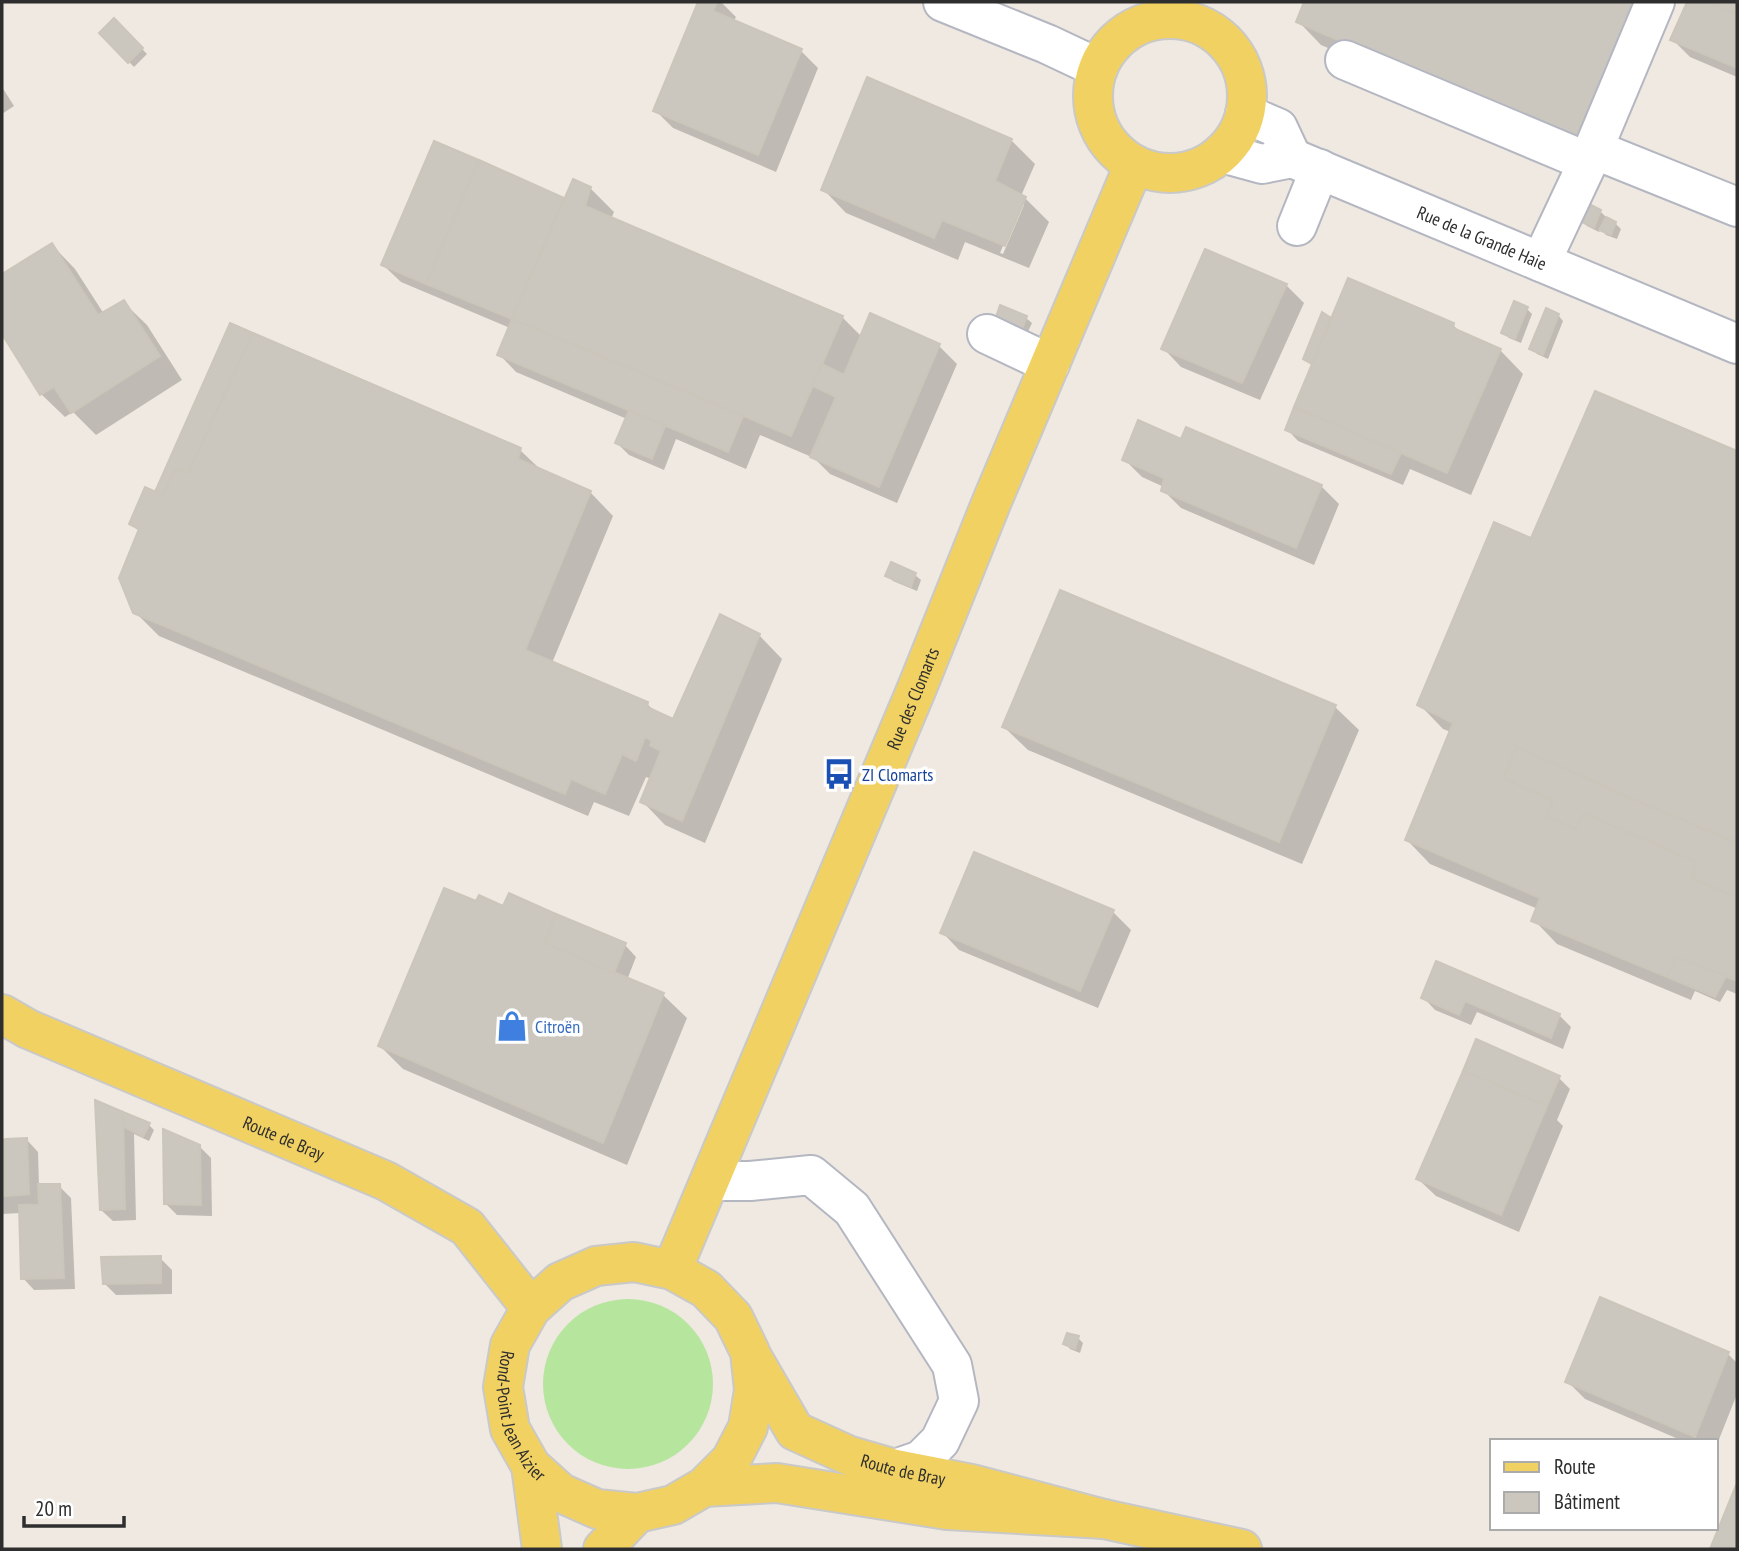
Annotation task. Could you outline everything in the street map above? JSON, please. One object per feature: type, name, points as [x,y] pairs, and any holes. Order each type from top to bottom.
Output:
[{"type":"main road","points":[[1201,13],[1214,33],[1231,49],[1242,69],[1247,91],[1245,114],[1237,135],[1222,153],[1203,166],[1180,173],[1156,173],[1134,165],[1116,152],[1102,134],[1094,113],[1093,90],[1098,68],[1109,48],[1126,33],[1147,23],[1201,13]]},
{"type":"main road","name":"Rue des Clomarts","points":[[672,1270],[1134,165]]},
{"type":"main road","name":"Route de Bray","points":[[2,1014],[28,1029],[397,1188],[467,1227],[531,1308]]},
{"type":"main road","name":"Rond-Point Jean Aizier","points":[[634,1262],[672,1270],[706,1289],[733,1317],[750,1352],[754,1390],[748,1427],[731,1460],[704,1487],[673,1505],[637,1513],[597,1509],[561,1493],[531,1466],[510,1429],[503,1387],[510,1345],[531,1308],[560,1282],[596,1266],[634,1262]]},
{"type":"main road","name":"Route de Bray","points":[[750,1352],[795,1431],[850,1457],[972,1484],[1104,1519],[1242,1549]]},
{"type":"main road","points":[[531,1466],[542,1549]]},
{"type":"main road","name":"Route de Bray","points":[[704,1487],[777,1483],[947,1510],[1104,1519]]},
{"type":"main road","points":[[603,1549],[637,1513]]},
{"type":"street","points":[[943,2],[1047,44],[1098,68]]},
{"type":"street","points":[[1541,262],[1590,156],[1655,2]]},
{"type":"street","points":[[1345,60],[1590,156],[1737,207]]},
{"type":"street","points":[[1245,114],[1278,128],[1306,164],[1297,226]]},
{"type":"street","points":[[1222,153],[1262,164],[1306,164]]},
{"type":"street","name":"Rue de la Grande Haie","points":[[1306,164],[1737,344]]},
{"type":"street","points":[[987,334],[1050,363]]},
{"type":"street","points":[[711,1181],[750,1181],[811,1175],[852,1209],[952,1365],[959,1401],[940,1441],[921,1460],[895,1469]]},
{"type":"green space","points":[[628,1299],[661,1305],[688,1324],[707,1351],[713,1384],[707,1417],[688,1444],[661,1463],[628,1469],[595,1463],[568,1444],[549,1417],[543,1384],[549,1351],[568,1324],[595,1305]]},
{"type":"building","points":[[698,2],[717,2],[713,11],[802,49],[758,155],[653,111]]},
{"type":"building","points":[[1304,2],[1634,2],[1575,142],[1296,22]]},
{"type":"building","points":[[1687,2],[1710,2],[1737,14],[1737,68],[1670,40]]},
{"type":"building","points":[[1710,2],[1737,2],[1737,13]]},
{"type":"building","points":[[114,18],[143,48],[128,63],[99,33]]},
{"type":"building","points":[[867,77],[1012,139],[995,181],[1026,197],[1005,246],[942,220],[934,238],[821,190]]},
{"type":"building","points":[[434,141],[479,160],[426,284],[381,265]]},
{"type":"building","points":[[479,160],[564,198],[512,319],[426,284]]},
{"type":"building","points":[[573,179],[591,187],[585,206],[843,316],[791,436],[512,319]]},
{"type":"building","points":[[1587,203],[1601,210],[1594,228],[1580,221]]},
{"type":"building","points":[[1606,217],[1616,222],[1611,235],[1599,230]]},
{"type":"building","points":[[52,243],[98,315],[124,300],[160,356],[71,413],[54,387],[40,395],[2,334],[2,274]]},
{"type":"building","points":[[1205,249],[1287,284],[1242,383],[1161,349]]},
{"type":"building","points":[[1348,278],[1454,323],[1453,328],[1501,349],[1447,473],[1294,407]]},
{"type":"building","points":[[1514,301],[1528,307],[1515,339],[1501,333]]},
{"type":"building","points":[[1000,305],[1027,316],[1021,332],[995,320]]},
{"type":"building","points":[[1546,308],[1559,314],[1543,355],[1529,349]]},
{"type":"building","points":[[1322,312],[1331,318],[1312,364],[1303,359]]},
{"type":"building","points":[[870,313],[940,344],[879,487],[810,457],[836,397],[813,386],[822,364],[844,375]]},
{"type":"building","points":[[512,319],[743,416],[728,452],[497,355]]},
{"type":"building","points":[[230,323],[253,333],[188,474],[175,469],[163,495],[155,492]]},
{"type":"building","points":[[253,333],[521,448],[518,459],[591,491],[525,650],[648,702],[647,707],[673,719],[720,614],[760,634],[682,821],[640,802],[661,751],[650,745],[652,741],[645,737],[636,761],[622,754],[605,794],[571,779],[565,794],[133,613],[119,578],[139,529],[129,524],[145,487],[163,495],[175,469],[188,474]]},
{"type":"building","points":[[1595,391],[1737,451],[1737,843],[1516,747],[1504,778],[1553,801],[1547,817],[1576,829],[1584,813],[1697,862],[1692,878],[1737,897],[1737,981],[1676,957],[1667,977],[1531,921],[1540,898],[1405,840],[1453,723],[1417,705],[1494,522],[1531,538]]},
{"type":"building","points":[[1294,407],[1401,453],[1391,474],[1285,430]]},
{"type":"building","points":[[629,410],[665,426],[652,459],[615,443]]},
{"type":"building","points":[[1138,420],[1181,439],[1186,427],[1322,485],[1296,548],[1161,491],[1164,478],[1122,460]]},
{"type":"building","points":[[891,562],[916,573],[911,587],[885,576]]},
{"type":"building","points":[[1060,590],[1336,705],[1279,842],[1002,727]]},
{"type":"building","points":[[1516,747],[1737,843],[1737,897],[1692,878],[1697,862],[1584,813],[1576,829],[1547,817],[1553,801],[1504,778]]},
{"type":"building","points":[[974,852],[1114,910],[1080,991],[940,933]]},
{"type":"building","points":[[444,888],[476,901],[479,895],[503,906],[509,893],[556,914],[545,943],[664,993],[603,1143],[378,1046]]},
{"type":"building","points":[[556,914],[626,943],[614,973],[545,943]]},
{"type":"building","points":[[1676,957],[1726,976],[1715,997],[1667,977]]},
{"type":"building","points":[[1436,961],[1560,1014],[1551,1038],[1465,1001],[1459,1015],[1421,998]]},
{"type":"building","points":[[1476,1039],[1560,1076],[1547,1106],[1463,1071]]},
{"type":"building","points":[[1463,1071],[1547,1106],[1501,1215],[1416,1179]]},
{"type":"building","points":[[95,1100],[123,1112],[125,1209],[100,1210]]},
{"type":"building","points":[[123,1112],[150,1123],[143,1137],[124,1127]]},
{"type":"building","points":[[163,1129],[200,1145],[201,1205],[164,1204]]},
{"type":"building","points":[[27,1138],[29,1194],[6,1196],[6,1139]]},
{"type":"building","points":[[6,1139],[6,1196],[2,1196],[2,1140]]},
{"type":"building","points":[[38,1184],[60,1184],[64,1278],[21,1279],[19,1205],[39,1205]]},
{"type":"building","points":[[161,1256],[161,1283],[103,1284],[101,1257]]},
{"type":"building","points":[[1600,1297],[1729,1352],[1695,1437],[1565,1382]]},
{"type":"building","points":[[1067,1333],[1079,1336],[1075,1349],[1063,1344]]},
{"type":"building","points":[[1737,1483],[1737,1549],[1710,1549]]},
{"type":"place","name":"ZI Clomarts","points":[[839,774]]},
{"type":"place","name":"Citroën","points":[[512,1026]]}]
